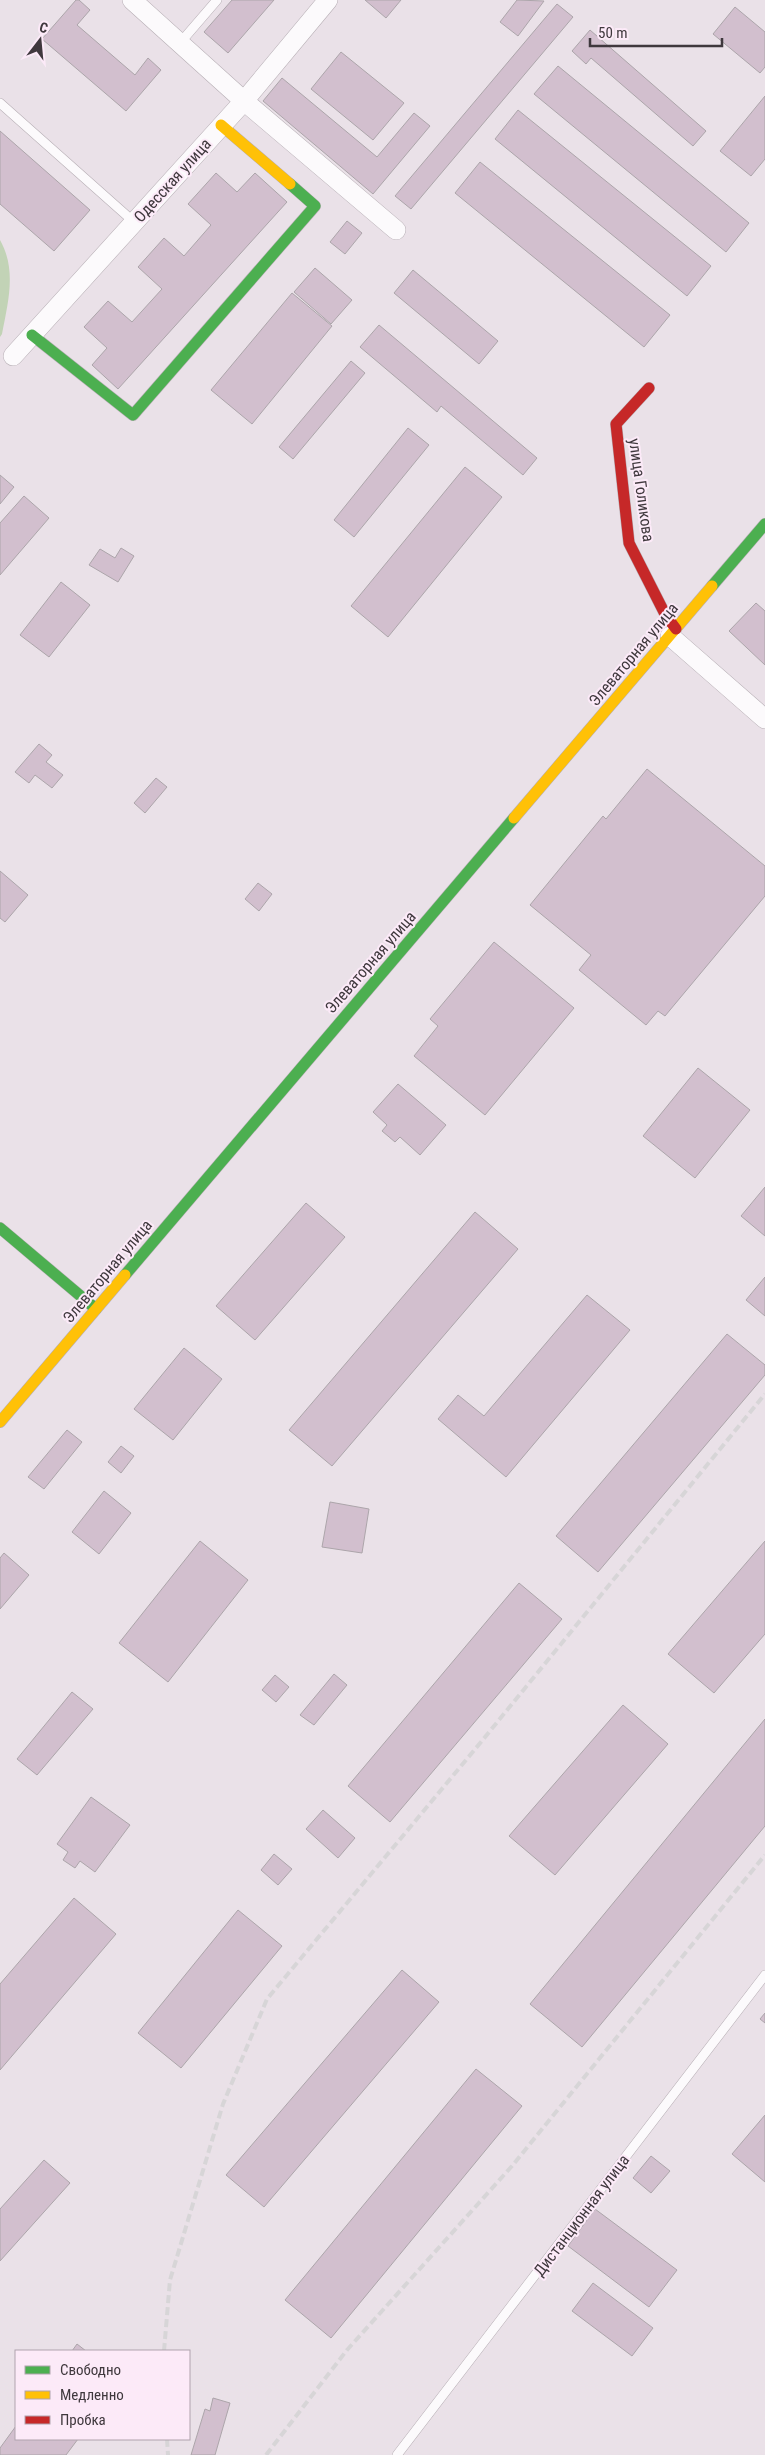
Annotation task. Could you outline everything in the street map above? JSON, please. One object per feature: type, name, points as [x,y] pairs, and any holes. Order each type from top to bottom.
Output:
[{"type":"main road","points":[[32,335],[133,415],[315,206],[221,126]]},
{"type":"main road","name":"улица Голикова","points":[[649,388],[616,424],[629,543],[673,632]]},
{"type":"main road","name":"Элеваторная улица","points":[[0,1422],[765,524]]},
{"type":"main road","points":[[0,1228],[96,1309]]},
{"type":"street","points":[[132,0],[244,101],[396,230]]},
{"type":"street","name":"Одесская улица","points":[[13,356],[244,101],[328,0]]},
{"type":"street","points":[[673,632],[765,719]]},
{"type":"lane","points":[[180,43],[217,0]]},
{"type":"lane","points":[[0,103],[134,222]]},
{"type":"lane","name":"Дистанционная улица","points":[[397,2455],[765,1975]]},
{"type":"green space","points":[[0,240],[8,263],[10,286],[0,337]]},
{"type":"building","points":[[76,0],[79,0],[90,10],[77,25],[135,75],[148,58],[161,70],[126,111],[42,39]]},
{"type":"building","points":[[232,0],[274,0],[228,53],[204,32]]},
{"type":"building","points":[[365,0],[401,0],[386,18]]},
{"type":"building","points":[[517,0],[544,1],[518,36],[500,22]]},
{"type":"building","points":[[557,4],[573,17],[411,209],[395,196]]},
{"type":"building","points":[[735,7],[765,32],[765,67],[760,73],[713,34]]},
{"type":"building","points":[[590,30],[706,131],[693,146],[591,58],[586,64],[572,51]]},
{"type":"building","points":[[341,52],[404,103],[373,140],[311,89]]},
{"type":"building","points":[[558,66],[749,223],[726,252],[534,94]]},
{"type":"building","points":[[282,78],[377,157],[414,113],[430,126],[373,194],[263,101]]},
{"type":"building","points":[[765,96],[765,159],[751,176],[720,151]]},
{"type":"building","points":[[518,110],[711,266],[687,296],[495,139]]},
{"type":"building","points":[[0,131],[90,210],[54,251],[0,204]]},
{"type":"building","points":[[480,162],[670,315],[644,347],[455,193]]},
{"type":"building","points":[[216,173],[237,192],[255,173],[287,202],[118,389],[92,365],[107,348],[84,327],[108,301],[132,322],[162,289],[138,267],[164,238],[184,256],[211,225],[188,204]]},
{"type":"building","points":[[347,221],[362,233],[345,254],[330,242]]},
{"type":"building","points":[[315,268],[352,300],[331,324],[294,292]]},
{"type":"building","points":[[413,270],[498,341],[479,364],[394,293]]},
{"type":"building","points":[[292,293],[332,326],[252,424],[211,390]]},
{"type":"building","points":[[379,325],[537,458],[523,475],[441,406],[437,412],[360,347]]},
{"type":"building","points":[[351,361],[365,373],[293,459],[279,447]]},
{"type":"building","points":[[408,428],[429,445],[354,537],[334,520]]},
{"type":"building","points":[[465,467],[502,497],[388,637],[351,606]]},
{"type":"building","points":[[0,475],[14,487],[0,504]]},
{"type":"building","points":[[24,496],[49,518],[0,575],[0,523]]},
{"type":"building","points":[[121,548],[134,556],[118,582],[89,565],[100,549],[115,558]]},
{"type":"building","points":[[61,582],[90,605],[49,657],[20,635]]},
{"type":"building","points":[[756,603],[765,611],[765,665],[729,631]]},
{"type":"building","points":[[39,744],[52,755],[46,762],[63,775],[52,788],[35,775],[29,783],[15,772]]},
{"type":"building","points":[[647,769],[765,866],[765,896],[665,1016],[658,1011],[646,1025],[579,970],[591,955],[530,905],[603,816],[606,819]]},
{"type":"building","points":[[156,778],[167,787],[145,813],[134,803]]},
{"type":"building","points":[[0,871],[28,895],[5,922],[0,918]]},
{"type":"building","points":[[258,883],[272,894],[259,911],[245,899]]},
{"type":"building","points":[[494,942],[574,1008],[485,1115],[414,1056],[438,1026],[430,1019]]},
{"type":"building","points":[[698,1068],[750,1110],[695,1178],[643,1136]]},
{"type":"building","points":[[398,1084],[446,1125],[420,1155],[400,1137],[395,1142],[382,1131],[387,1125],[373,1112]]},
{"type":"building","points":[[765,1187],[765,1236],[741,1216]]},
{"type":"building","points":[[306,1203],[345,1237],[255,1340],[216,1306]]},
{"type":"building","points":[[475,1212],[518,1249],[332,1466],[289,1430]]},
{"type":"building","points":[[765,1277],[765,1316],[746,1300]]},
{"type":"building","points":[[587,1295],[630,1330],[506,1477],[438,1419],[458,1395],[484,1416]]},
{"type":"building","points":[[727,1334],[765,1365],[765,1375],[598,1572],[556,1536]]},
{"type":"building","points":[[184,1348],[222,1379],[173,1440],[134,1409]]},
{"type":"building","points":[[67,1430],[82,1442],[44,1489],[28,1477]]},
{"type":"building","points":[[121,1446],[134,1456],[121,1473],[108,1462]]},
{"type":"building","points":[[104,1491],[131,1513],[99,1554],[72,1532]]},
{"type":"building","points":[[330,1502],[369,1509],[362,1553],[322,1547]]},
{"type":"building","points":[[200,1541],[248,1580],[168,1682],[119,1643]]},
{"type":"building","points":[[765,1541],[765,1634],[714,1693],[668,1654]]},
{"type":"building","points":[[4,1553],[29,1575],[0,1609],[0,1558]]},
{"type":"building","points":[[519,1583],[562,1619],[390,1822],[348,1786]]},
{"type":"building","points":[[334,1674],[347,1685],[314,1725],[300,1715]]},
{"type":"building","points":[[275,1675],[289,1687],[276,1702],[262,1690]]},
{"type":"building","points":[[72,1692],[93,1709],[37,1775],[17,1759]]},
{"type":"building","points":[[623,1705],[668,1744],[555,1875],[509,1836]]},
{"type":"building","points":[[765,1719],[765,1826],[582,2047],[530,2004]]},
{"type":"building","points":[[91,1797],[130,1825],[95,1872],[80,1861],[75,1868],[63,1860],[68,1852],[57,1844]]},
{"type":"building","points":[[323,1810],[355,1838],[338,1858],[306,1829]]},
{"type":"building","points":[[274,1854],[292,1869],[278,1885],[261,1870]]},
{"type":"building","points":[[74,1898],[116,1934],[0,2070],[0,1984]]},
{"type":"building","points":[[238,1910],[282,1946],[181,2068],[138,2033]]},
{"type":"building","points":[[402,1970],[439,2002],[264,2207],[226,2175]]},
{"type":"building","points":[[765,2013],[765,2023],[760,2019]]},
{"type":"building","points":[[476,2069],[522,2106],[331,2338],[285,2300]]},
{"type":"building","points":[[765,2115],[765,2182],[732,2154]]},
{"type":"building","points":[[651,2156],[670,2171],[651,2193],[633,2178]]},
{"type":"building","points":[[44,2160],[70,2183],[0,2261],[0,2209]]},
{"type":"building","points":[[595,2209],[677,2270],[649,2307],[568,2246]]},
{"type":"building","points":[[593,2283],[653,2328],[632,2356],[572,2311]]},
{"type":"building","points":[[77,2344],[85,2350],[73,2350]]},
{"type":"building","points":[[213,2398],[230,2403],[215,2455],[191,2455],[205,2409],[210,2411]]},
{"type":"building","points":[[15,2427],[15,2440],[77,2440],[66,2455],[0,2455],[0,2448]]},
{"type":"railway","points":[[164,2350],[170,2280],[223,2104],[267,1999],[481,1742],[765,1394]]},
{"type":"railway","points":[[266,2455],[347,2350],[512,2166],[765,1855]]},
{"type":"railway","points":[[167,2440],[168,2455]]},
{"type":"traffic: fast","points":[[32,335],[133,415],[315,206],[290,184]]},
{"type":"traffic: fast","points":[[712,586],[765,524]]},
{"type":"traffic: fast","points":[[125,1275],[514,818]]},
{"type":"traffic: fast","points":[[0,1228],[96,1309]]},
{"type":"traffic: slow","points":[[221,125],[290,184]]},
{"type":"traffic: slow","points":[[514,818],[712,586]]},
{"type":"traffic: slow","points":[[0,1422],[125,1275]]},
{"type":"traffic: jam","points":[[649,388],[616,424],[629,543],[665,614],[676,629]]}]
